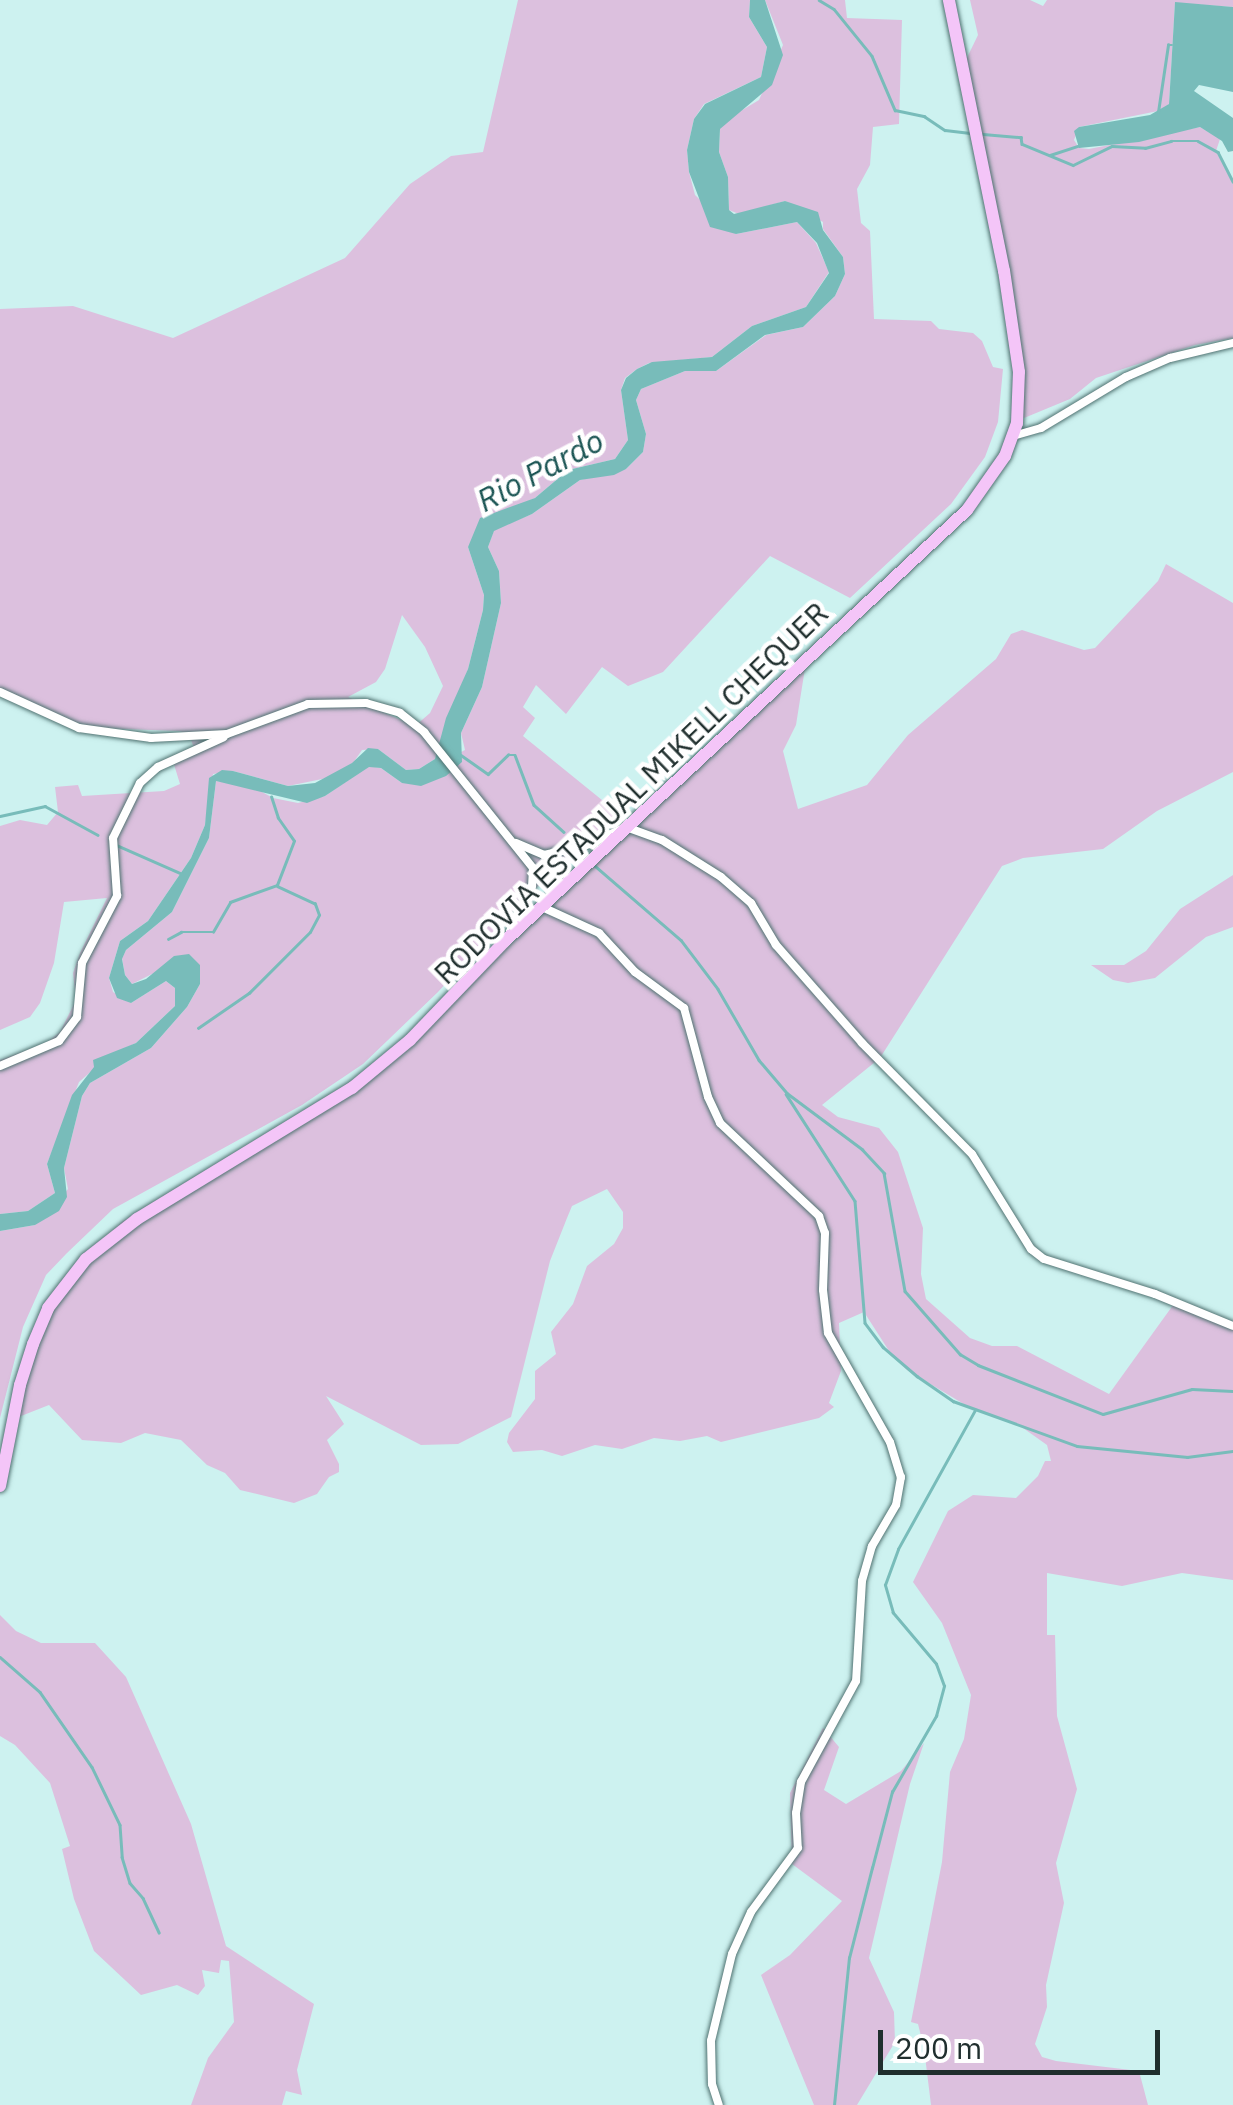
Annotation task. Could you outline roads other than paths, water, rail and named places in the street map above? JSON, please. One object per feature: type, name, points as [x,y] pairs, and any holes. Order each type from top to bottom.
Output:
[{"type":"main road","name":"RODOVIA ESTADUAL MIKELL CHEQUER","points":[[0,1486],[20,1384],[33,1344],[48,1308],[86,1259],[136,1219],[352,1088],[422,1029],[505,941],[967,510],[1006,456],[1019,405],[1014,342],[949,0]]},
{"type":"street","points":[[1012,436],[1041,428],[1126,377],[1170,358],[1233,343]]},
{"type":"street","points":[[0,692],[59,722],[98,732],[162,738],[228,734]]},
{"type":"street","points":[[0,1066],[58,1041],[77,1017],[82,964],[117,896],[113,838],[140,783],[158,766],[299,706],[351,702],[400,713],[424,732],[516,843],[534,875],[505,941]]},
{"type":"street","points":[[516,843],[544,856],[584,846],[626,826],[662,840],[720,877],[751,903],[792,965],[972,1154],[1031,1249],[1044,1259],[1155,1294],[1233,1326]]},
{"type":"street","points":[[542,906],[598,933],[635,972],[684,1008],[708,1096],[720,1123],[819,1216],[825,1233],[823,1290],[828,1333],[890,1442],[900,1477],[896,1505],[872,1546],[862,1581],[856,1681],[801,1782],[796,1813],[798,1848],[751,1912],[732,1954],[711,2041],[712,2084],[719,2105]]},
{"type":"water","points":[[750,0],[765,0],[783,55],[772,85],[720,129],[719,152],[728,177],[729,210],[734,214],[785,201],[818,212],[823,230],[843,257],[845,274],[835,296],[803,327],[765,335],[716,371],[685,371],[641,389],[636,400],[646,434],[643,452],[626,469],[614,475],[580,480],[532,514],[494,531],[488,547],[499,571],[501,603],[482,687],[461,733],[462,762],[446,776],[421,786],[402,783],[381,768],[369,767],[307,803],[216,781],[209,838],[172,912],[126,950],[122,959],[125,975],[132,984],[146,979],[174,956],[189,954],[200,965],[200,984],[187,1007],[151,1048],[90,1083],[82,1096],[64,1168],[67,1197],[59,1211],[35,1225],[0,1231],[0,1214],[28,1211],[55,1193],[47,1164],[72,1095],[94,1067],[93,1060],[136,1043],[175,1006],[175,988],[166,981],[131,1003],[117,998],[109,978],[120,941],[148,921],[191,858],[205,825],[209,778],[222,770],[288,786],[315,783],[352,763],[368,748],[378,749],[406,770],[419,769],[435,759],[446,718],[468,669],[483,610],[484,595],[468,547],[480,518],[535,498],[568,470],[615,459],[628,440],[621,390],[626,378],[637,369],[652,362],[712,357],[752,326],[806,307],[829,273],[817,243],[797,222],[736,234],[710,227],[689,172],[687,150],[694,119],[705,104],[761,77],[767,47],[749,17]]},
{"type":"water","points":[[1175,2],[1233,7],[1233,92],[1199,85],[1194,91],[1233,118],[1233,151],[1228,152],[1222,141],[1200,127],[1139,142],[1079,148],[1074,131],[1079,127],[1150,115],[1169,104]]},
{"type":"waterway","points":[[819,0],[834,9],[872,56],[895,110],[924,116],[945,130],[970,133]]},
{"type":"waterway","points":[[1158,112],[1168,45],[1172,45]]},
{"type":"waterway","points":[[983,134],[1021,137],[1022,144],[1073,165],[1112,146],[1145,148],[1171,141],[1198,141],[1218,152],[1233,181]]},
{"type":"waterway","points":[[1050,155],[1080,145]]},
{"type":"waterway","points":[[461,755],[488,774],[508,755],[515,755],[534,805],[564,832]]},
{"type":"waterway","points":[[168,939],[181,932],[213,932],[230,902],[277,885],[294,841],[278,818],[271,797]]},
{"type":"waterway","points":[[0,816],[45,806],[98,835]]},
{"type":"waterway","points":[[114,844],[185,875]]},
{"type":"waterway","points":[[594,865],[681,940],[718,989],[759,1060],[787,1093],[862,1149],[884,1173],[905,1291],[960,1354],[978,1365],[1103,1414],[1192,1389],[1233,1391]]},
{"type":"waterway","points":[[198,1028],[249,993],[310,932],[319,915],[315,904],[278,887]]},
{"type":"waterway","points":[[786,1094],[855,1201],[865,1323],[883,1347],[917,1376],[953,1401],[1077,1446],[1187,1457],[1233,1451]]},
{"type":"waterway","points":[[834,2105],[849,1958],[872,1868],[892,1792],[936,1716],[944,1686],[936,1664],[893,1613],[885,1585],[898,1549],[975,1410]]},
{"type":"waterway","points":[[0,1657],[40,1692],[92,1767],[120,1825],[122,1857],[130,1883],[143,1898],[159,1932]]},
{"type":"water label","name":"Rio Pardo","points":[[540,470]]}]
